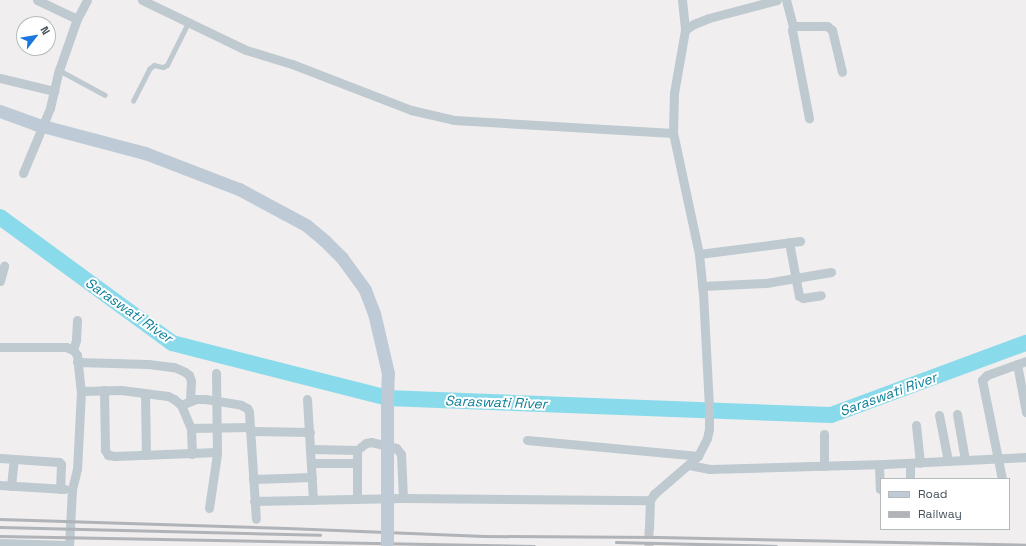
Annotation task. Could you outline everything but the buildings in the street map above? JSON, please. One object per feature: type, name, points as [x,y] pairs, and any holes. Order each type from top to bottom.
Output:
[{"type":"street","points":[[37,0],[77,19]]},
{"type":"street","points":[[23,173],[50,108],[59,70],[77,19],[87,0]]},
{"type":"street","points":[[142,0],[246,50],[292,64],[411,110],[454,120],[673,133]]},
{"type":"street","points":[[649,528],[650,500],[654,494],[698,456],[707,438],[709,428],[702,286],[698,254],[673,133],[674,92],[685,30],[682,0]]},
{"type":"street","points":[[685,30],[694,24],[709,18],[777,0]]},
{"type":"street","points":[[786,0],[793,26],[792,30],[809,118]]},
{"type":"street","points":[[793,26],[827,26],[832,30],[842,72]]},
{"type":"street","points":[[0,78],[54,91]]},
{"type":"street","points":[[0,111],[35,124],[145,153],[239,189],[306,225],[342,258],[365,290],[379,333],[388,373],[387,546]]},
{"type":"street","points":[[698,254],[800,241]]},
{"type":"street","points":[[789,242],[800,298],[821,295]]},
{"type":"street","points":[[0,281],[4,266]]},
{"type":"street","points":[[702,286],[750,284],[831,272]]},
{"type":"street","points":[[73,350],[76,340],[77,320]]},
{"type":"street","points":[[0,347],[66,347],[73,350],[76,355],[81,391],[77,469],[72,489],[69,545],[0,543]]},
{"type":"street","points":[[1002,478],[982,380],[987,375],[1026,361]]},
{"type":"street","points":[[77,362],[148,364],[174,367],[189,375],[191,381],[190,401]]},
{"type":"street","points":[[1017,364],[1026,412]]},
{"type":"street","points":[[209,508],[217,452],[216,373]]},
{"type":"street","points":[[81,391],[104,390],[168,396],[181,405],[191,428],[192,454]]},
{"type":"street","points":[[104,390],[105,450],[108,455],[192,454],[217,452]]},
{"type":"street","points":[[145,393],[146,455]]},
{"type":"street","points":[[181,405],[196,399],[241,405],[247,408],[249,412],[256,520]]},
{"type":"street","points":[[307,399],[313,500]]},
{"type":"street","points":[[957,414],[965,460]]},
{"type":"street","points":[[939,415],[948,461]]},
{"type":"street","points":[[916,425],[920,463]]},
{"type":"street","points":[[191,428],[216,426],[310,432]]},
{"type":"street","points":[[824,434],[824,466]]},
{"type":"street","points":[[526,440],[698,456]]},
{"type":"street","points":[[310,448],[357,450],[366,443],[371,442],[384,444],[399,450],[401,454],[403,498]]},
{"type":"street","points":[[357,450],[357,499]]},
{"type":"street","points":[[0,451],[0,458],[59,462],[61,464],[60,489]]},
{"type":"street","points":[[689,465],[710,469],[879,465],[997,457],[1026,457]]},
{"type":"street","points":[[11,486],[14,459]]},
{"type":"street","points":[[311,463],[357,463]]},
{"type":"street","points":[[910,463],[910,478]]},
{"type":"street","points":[[879,465],[880,489]]},
{"type":"street","points":[[253,479],[312,477]]},
{"type":"street","points":[[0,485],[72,489]]},
{"type":"street","points":[[254,501],[403,498],[650,500]]},
{"type":"lane","points":[[133,101],[149,69],[154,66],[163,67],[167,65],[188,23]]},
{"type":"lane","points":[[59,70],[105,95]]},
{"type":"waterway","name":"Saraswati River","points":[[0,217],[172,343],[387,398],[831,415],[1026,343]]},
{"type":"tunnel","points":[[649,528],[649,546]]},
{"type":"railway","points":[[0,519],[484,536],[659,537],[1026,545]]},
{"type":"railway","points":[[0,527],[320,535]]},
{"type":"railway","points":[[0,536],[534,546]]},
{"type":"railway","points":[[616,542],[776,546]]}]
